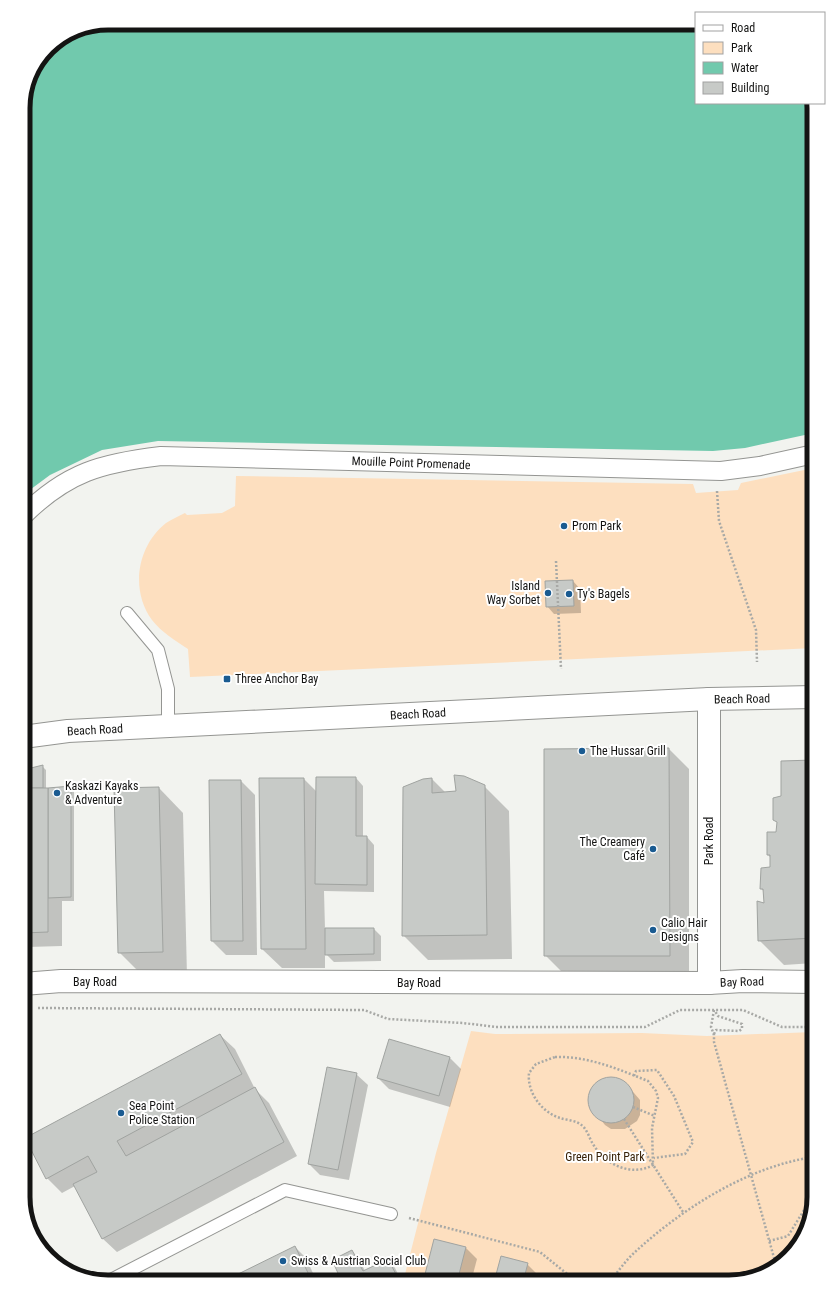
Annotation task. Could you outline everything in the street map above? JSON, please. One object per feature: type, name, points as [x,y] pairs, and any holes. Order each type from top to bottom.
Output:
[{"type":"street","name":"Mouille Point Promenade","points":[[30,510],[54,489],[77,476],[104,465],[161,456],[716,471],[760,466],[807,456]]},
{"type":"street","name":"Beach Road","points":[[30,736],[68,731],[709,699],[807,697]]},
{"type":"street","name":"Park Road","points":[[709,699],[709,983]]},
{"type":"street","name":"Bay Road","points":[[30,983],[61,981],[709,983],[743,981],[807,982]]},
{"type":"lane","points":[[127,613],[158,650],[168,689],[168,727]]},
{"type":"lane","points":[[121,1275],[285,1190],[391,1214]]},
{"type":"path","points":[[716,471],[719,521],[756,630],[757,662]]},
{"type":"path","points":[[556,561],[562,669]]},
{"type":"path","points":[[31,1008],[364,1010],[388,1019],[463,1023],[496,1027],[644,1027],[680,1010],[743,1010],[782,1027],[807,1027]]},
{"type":"path","points":[[714,1010],[711,1027],[714,1035],[714,1042],[752,1174],[774,1260]]},
{"type":"path","points":[[714,1010],[718,1016],[740,1023],[742,1029],[739,1031],[716,1030],[714,1035]]},
{"type":"path","points":[[555,1057],[568,1057],[608,1065],[648,1081],[656,1091],[658,1098],[652,1128],[653,1165],[640,1171],[631,1170],[608,1161],[600,1154],[581,1124],[553,1115],[538,1102],[532,1093],[529,1073],[536,1064],[555,1057]]},
{"type":"path","points":[[634,1076],[636,1070],[657,1070],[674,1096],[693,1142],[685,1154],[654,1158]]},
{"type":"path","points":[[633,1107],[654,1116]]},
{"type":"path","points":[[624,1119],[683,1212]]},
{"type":"path","points":[[615,1275],[634,1253],[683,1212],[752,1174],[807,1158]]},
{"type":"path","points":[[769,1241],[788,1236],[806,1207]]},
{"type":"path","points":[[420,1221],[540,1252],[568,1275]]},
{"type":"green space","points":[[807,469],[807,648],[190,677],[188,649],[169,636],[152,620],[145,608],[141,595],[139,582],[143,556],[148,544],[156,533],[166,523],[185,513],[187,515],[222,513],[235,506],[236,476],[693,484],[696,493],[738,490],[741,483]]},
{"type":"green space","name":"Green Point Park","points":[[471,1031],[495,1034],[642,1033],[707,1036],[807,1032],[806,1212],[799,1232],[788,1249],[772,1262],[754,1271],[734,1275],[405,1275],[436,1153]]},
{"type":"water","points":[[108,30],[695,30],[695,104],[807,104],[807,435],[745,448],[713,451],[158,441],[102,450],[50,475],[30,490],[30,103],[36,78],[46,60],[56,49],[69,40],[93,31]]},
{"type":"building","points":[[573,580],[574,606],[546,607],[545,581]]},
{"type":"building","points":[[669,748],[670,956],[544,956],[544,749]]},
{"type":"building","points":[[807,760],[807,938],[758,941],[757,901],[764,903],[763,889],[760,889],[761,868],[770,867],[770,855],[767,855],[767,832],[776,832],[777,822],[773,820],[773,798],[781,796],[781,761]]},
{"type":"building","points":[[43,765],[43,788],[30,788],[30,768]]},
{"type":"building","points":[[454,775],[464,776],[485,785],[487,935],[402,936],[403,787],[423,779],[432,778],[432,793],[456,791]]},
{"type":"building","points":[[316,777],[356,777],[356,836],[367,836],[367,885],[315,884]]},
{"type":"building","points":[[259,778],[304,778],[306,949],[261,949]]},
{"type":"building","points":[[209,780],[241,780],[243,941],[211,941]]},
{"type":"building","points":[[71,786],[71,897],[48,898],[48,788]]},
{"type":"building","points":[[159,787],[163,952],[118,953],[114,788]]},
{"type":"building","points":[[30,788],[48,788],[48,932],[30,933]]},
{"type":"building","points":[[325,928],[374,928],[374,954],[325,955]]},
{"type":"building","name":"Sea Point Police Station","points":[[220,1034],[242,1074],[117,1141],[126,1156],[255,1087],[284,1142],[102,1239],[73,1184],[97,1172],[88,1156],[46,1179],[30,1148],[30,1135]]},
{"type":"building","points":[[389,1039],[450,1057],[439,1096],[377,1078]]},
{"type":"building","points":[[327,1067],[357,1073],[338,1170],[308,1164]]},
{"type":"building","points":[[606,1077],[616,1077],[624,1081],[630,1087],[634,1095],[634,1105],[630,1113],[624,1119],[616,1123],[606,1123],[598,1119],[592,1113],[588,1105],[588,1095],[592,1087],[598,1081]]},
{"type":"building","points":[[434,1239],[466,1247],[459,1275],[425,1275]]},
{"type":"building","name":"Swiss & Austrian Social Club","points":[[295,1246],[309,1275],[236,1275]]},
{"type":"building","points":[[352,1250],[363,1271],[388,1259],[396,1275],[339,1275],[332,1260]]},
{"type":"building","points":[[501,1256],[528,1263],[525,1275],[496,1275]]},
{"type":"place","name":"Prom Park","points":[[564,526]]},
{"type":"place","name":"Island Way Sorbet","points":[[548,593]]},
{"type":"place","name":"Ty's Bagels","points":[[569,594]]},
{"type":"place","name":"Three Anchor Bay","points":[[227,679]]},
{"type":"place","name":"The Hussar Grill","points":[[582,751]]},
{"type":"place","name":"Kaskazi Kayaks & Adventure","points":[[57,793]]},
{"type":"place","name":"The Creamery Café","points":[[653,849]]},
{"type":"place","name":"Calio Hair Designs","points":[[653,930]]},
{"type":"place","name":"Sea Point Police Station","points":[[121,1113]]},
{"type":"place","name":"Swiss & Austrian Social Club","points":[[283,1261]]}]
